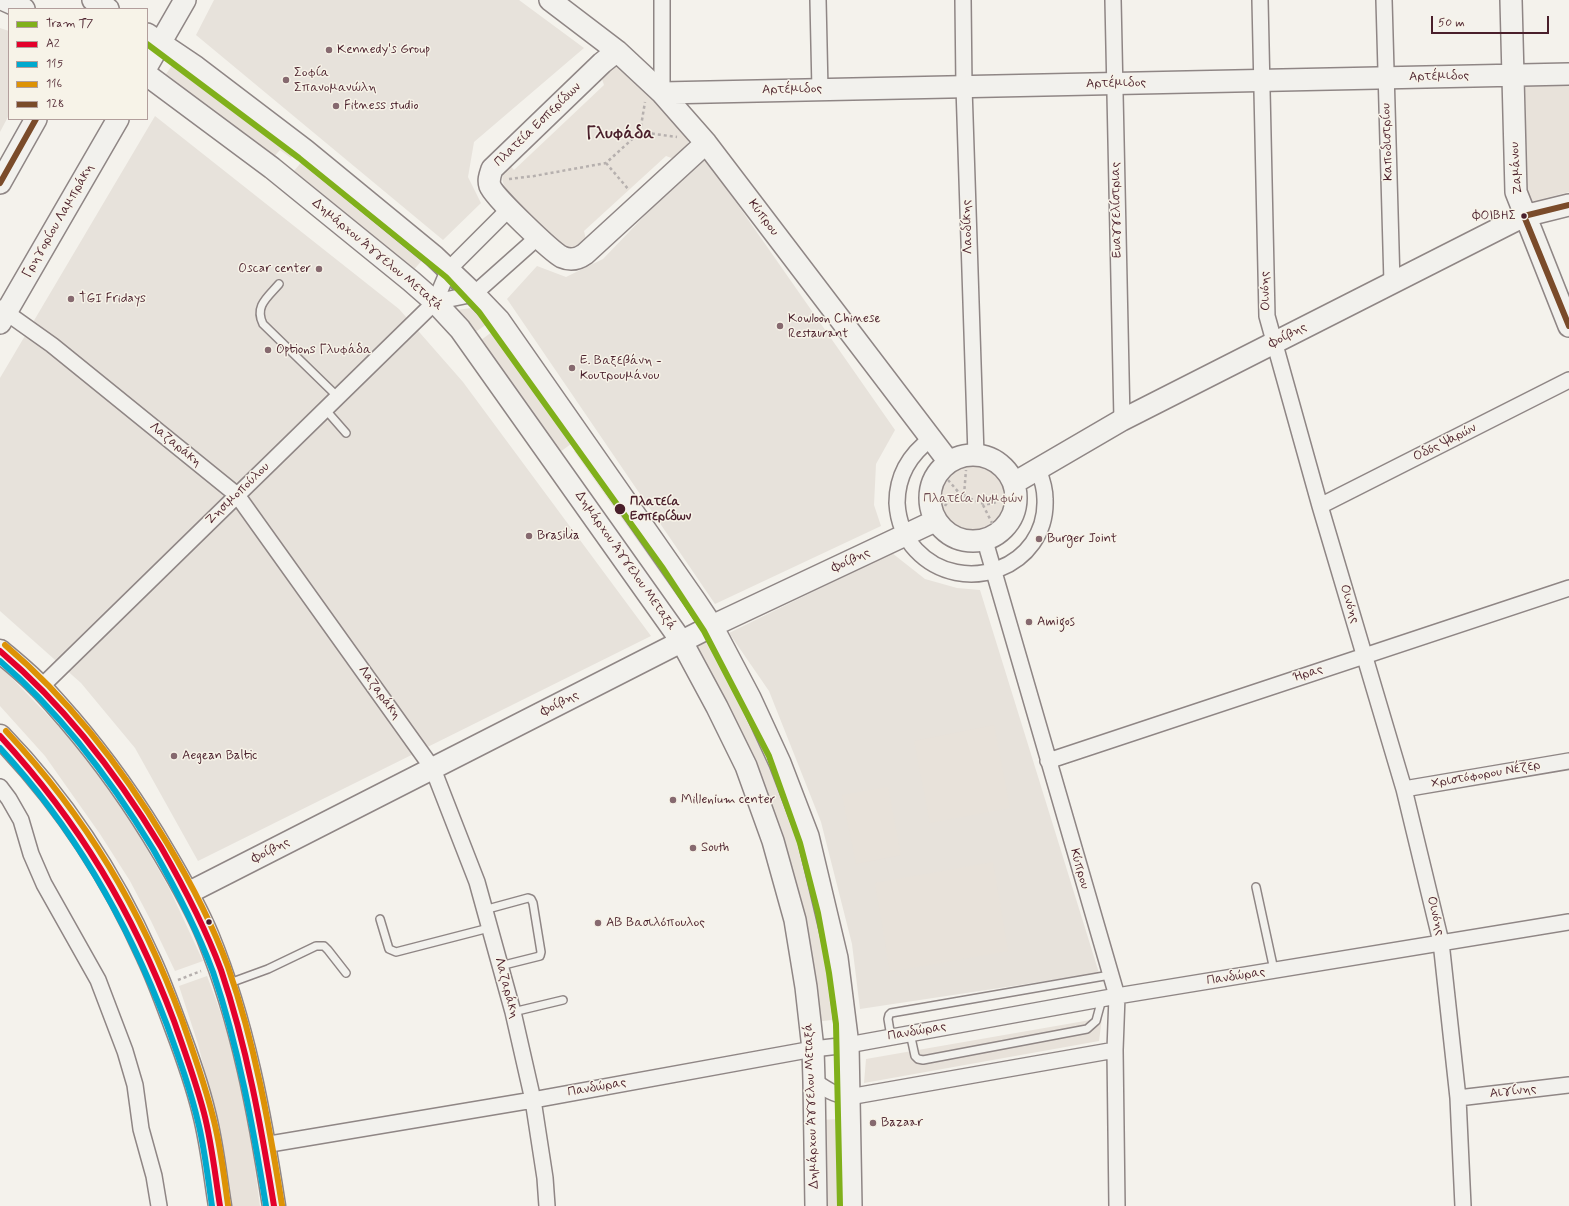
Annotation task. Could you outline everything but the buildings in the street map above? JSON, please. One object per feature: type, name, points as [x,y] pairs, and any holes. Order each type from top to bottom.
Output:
[{"type":"highway","points":[[0,651],[41,687],[79,732],[122,787],[188,893],[208,937],[222,974],[241,1037],[264,1145],[274,1206]]},
{"type":"highway","points":[[0,736],[29,768],[58,804],[88,847],[132,922],[161,987],[186,1053],[205,1114],[220,1206]]},
{"type":"street","points":[[4,0],[22,8]]},
{"type":"street","points":[[148,62],[154,39],[185,0]]},
{"type":"street","name":"Κύπρου","points":[[550,0],[617,51],[653,97],[706,143],[932,438],[958,461]]},
{"type":"street","points":[[653,97],[662,0]]},
{"type":"street","points":[[818,0],[820,90]]},
{"type":"street","name":"Λαοδίκης","points":[[958,461],[964,87],[963,0]]},
{"type":"street","name":"Ευαγγελίστριας","points":[[1113,0],[1122,420]]},
{"type":"street","name":"Οινόης","points":[[1260,0],[1267,316],[1320,506],[1404,789],[1441,942],[1458,1098],[1463,1206]]},
{"type":"street","name":"Καποδιστρίου","points":[[1384,0],[1392,283]]},
{"type":"street","name":"Ζαμάνου","points":[[1511,0],[1516,192],[1524,216],[1569,326]]},
{"type":"street","points":[[154,39],[196,67],[306,150],[449,269],[499,320],[712,626],[750,698],[780,763],[808,836],[837,958],[848,1045],[851,1206]]},
{"type":"street","name":"Πλατεία Εσπερίδων","points":[[617,51],[602,63],[492,169],[489,181],[493,192],[509,209],[538,237],[562,257],[574,260],[580,258],[706,143]]},
{"type":"street","name":"Αρτέμιδος","points":[[653,97],[820,90],[1569,74]]},
{"type":"street","name":"Δημάρχου Άγγελου Μεταξά","points":[[148,76],[272,168],[435,302],[460,329],[682,642],[717,706],[746,766],[773,842],[795,920],[806,987],[812,1049],[816,1206]]},
{"type":"street","points":[[0,183],[35,120]]},
{"type":"street","name":"Γρηγορίου Λαμπράκη","points":[[2,314],[117,120]]},
{"type":"street","name":"Φοίβης","points":[[1014,483],[1122,420],[1524,216],[1569,204]]},
{"type":"street","name":"Ζησιμοπούλου","points":[[41,687],[435,302],[449,269],[509,209]]},
{"type":"street","points":[[435,302],[474,294],[538,237]]},
{"type":"street","name":"Λαζαράκη","points":[[2,314],[52,345],[237,495],[434,768],[477,882],[512,1012],[532,1100],[545,1178],[547,1206]]},
{"type":"street","name":"Οδóς Ψαρών","points":[[1320,506],[1569,380]]},
{"type":"street","points":[[932,438],[921,446],[911,457],[904,469],[897,495],[898,509],[900,523],[913,546],[932,563],[943,569],[968,574],[994,571],[1021,555],[1031,544],[1039,530],[1044,515],[1046,500],[1044,484],[1038,469]]},
{"type":"street","points":[[988,457],[999,463],[1008,472],[1014,483],[1017,501],[1015,511],[1008,524],[991,537],[970,542],[957,539],[944,532],[935,521],[930,509],[929,495],[932,482],[958,461],[988,457]]},
{"type":"street","name":"Φοίβης","points":[[188,893],[712,626],[935,521]]},
{"type":"street","name":"Κύπρου","points":[[991,537],[994,571],[1110,975],[1110,998],[1115,1050],[1117,1206]]},
{"type":"street","name":"Ήρας","points":[[1048,761],[1569,588]]},
{"type":"street","name":"Χριστόφορου Νέζερ","points":[[1404,789],[1569,760]]},
{"type":"street","points":[[0,787],[10,799],[21,820],[31,854],[44,884],[100,986],[125,1051],[135,1086],[141,1129],[154,1176],[159,1206]]},
{"type":"street","name":"Πανδώρας","points":[[264,1145],[532,1100],[812,1049],[848,1045],[1110,998],[1569,922]]},
{"type":"street","points":[[814,1081],[829,1092],[849,1097],[1115,1050]]},
{"type":"street","name":"Αιγίνης","points":[[1458,1098],[1569,1086]]},
{"type":"lane","points":[[279,284],[260,307],[259,316],[263,324],[338,397]]},
{"type":"lane","points":[[325,409],[346,432]]},
{"type":"lane","points":[[1256,887],[1274,970]]},
{"type":"lane","points":[[484,910],[528,898],[531,899],[533,903],[541,952],[540,956],[500,966]]},
{"type":"lane","points":[[380,919],[389,949],[396,952],[489,928]]},
{"type":"lane","points":[[222,974],[268,969],[316,946],[324,946],[346,973]]},
{"type":"lane","points":[[891,1037],[888,1019],[891,1013],[1110,975]]},
{"type":"lane","points":[[910,1033],[915,1056],[918,1059],[923,1060],[1087,1029],[1096,1022],[1110,998]]},
{"type":"lane","points":[[512,1012],[563,1000]]},
{"type":"path","points":[[489,181],[534,176],[606,163],[640,132],[653,97]]},
{"type":"path","points":[[640,132],[679,138]]},
{"type":"path","points":[[606,163],[641,203]]},
{"type":"path","points":[[958,461],[963,495]]},
{"type":"path","points":[[958,461],[963,495]]},
{"type":"path","points":[[935,521],[951,498],[963,495],[983,504],[989,505],[1000,500],[1014,483]]},
{"type":"path","points":[[983,504],[991,537]]},
{"type":"path","points":[[161,987],[222,974]]},
{"type":"shaded area","points":[[214,0],[519,0],[584,48],[474,142],[468,177],[481,203],[443,240],[196,35]]},
{"type":"shaded area","points":[[0,28],[8,31],[8,117],[0,132]]},
{"type":"shaded area","points":[[155,116],[399,309],[463,382],[651,636],[198,861],[135,748],[81,683],[0,611],[0,378]]},
{"type":"shaded area","points":[[703,155],[895,430],[876,464],[874,505],[881,526],[715,604],[507,299],[537,266],[566,277],[603,259]]},
{"type":"shaded area","points":[[892,553],[925,579],[957,588],[980,590],[1099,973],[860,1009],[852,944],[821,822],[769,691],[729,633]]},
{"type":"green space","points":[[175,61],[296,151],[291,158],[280,150],[271,160],[162,80]]},
{"type":"green space","points":[[619,64],[625,66],[689,135],[688,142],[686,148],[677,160],[666,156],[584,231],[587,244],[576,249],[569,249],[556,241],[506,189],[502,179],[504,169],[508,163],[514,170],[604,85],[600,73],[612,65]]},
{"type":"green space","points":[[1569,80],[1569,192],[1527,203],[1525,81]]},
{"type":"green space","points":[[304,159],[425,257],[410,274],[278,166],[282,161],[294,171]]},
{"type":"green space","points":[[478,307],[490,322],[471,335],[450,311]]},
{"type":"green space","points":[[496,329],[575,441],[556,455],[477,343]]},
{"type":"green space","points":[[579,447],[686,599],[681,602],[574,451]]},
{"type":"green space","name":"Πλατεία Νυμφών","points":[[973,464],[986,467],[998,474],[1005,486],[1008,499],[1005,512],[998,524],[986,531],[973,534],[960,531],[948,524],[941,512],[938,499],[941,486],[948,474],[960,467]]},
{"type":"green space","points":[[711,637],[736,684],[803,842],[839,1019],[816,1022],[807,951],[691,647]]},
{"type":"green space","points":[[0,666],[70,738],[100,776],[131,821],[169,888],[203,961],[175,971],[130,881],[100,834],[45,756],[0,706]]},
{"type":"green space","points":[[994,725],[1010,808],[930,823],[914,741]]},
{"type":"green space","points":[[888,787],[901,855],[856,864],[842,795]]},
{"type":"green space","points":[[993,862],[1008,951],[890,972],[875,883]]},
{"type":"green space","points":[[207,976],[224,1023],[241,1088],[248,1122],[260,1206],[231,1206],[209,1088],[198,1044],[179,986]]},
{"type":"green space","points":[[1102,1018],[1099,1041],[864,1083],[866,1059]]},
{"type":"green space","points":[[840,1119],[843,1206],[822,1206],[819,1120]]},
{"type":"tram line","name":"Τ7","points":[[148,45],[299,158],[446,277],[479,312],[662,567],[704,631],[769,756],[800,843],[818,913],[829,973],[836,1024],[840,1206]]},
{"type":"transit line","name":"128","points":[[0,183],[35,120]]},
{"type":"transit line","name":"128","points":[[1569,205],[1524,216],[1569,326]]},
{"type":"transit line","name":"116","points":[[5,645],[52,689],[94,737],[114,763],[150,816],[193,888],[215,935],[238,996],[254,1055],[272,1144],[282,1205]]},
{"type":"transit line","name":"Α2","points":[[0,651],[24,672],[68,718],[108,767],[161,847],[194,907],[221,970],[246,1057],[264,1146],[274,1206]]},
{"type":"transit line","name":"115","points":[[0,661],[23,681],[65,726],[84,749],[137,823],[186,909],[213,972],[238,1059],[256,1147],[266,1206]]},
{"type":"transit line","name":"116","points":[[6,731],[62,797],[86,831],[109,866],[149,940],[166,979],[200,1070],[219,1142],[228,1205]]},
{"type":"transit line","name":"Α2","points":[[0,736],[55,801],[79,835],[122,906],[141,943],[174,1021],[204,1113],[220,1206]]},
{"type":"transit line","name":"115","points":[[0,748],[27,779],[76,844],[117,913],[135,950],[167,1025],[189,1087],[201,1136],[212,1206]]},
{"type":"place","name":"Kennedy's Group","points":[[329,50]]},
{"type":"place","name":"Σοφία Σπανομανώλη","points":[[286,80]]},
{"type":"place","name":"Fitness studio","points":[[336,106]]},
{"type":"place","name":"ΦΟΙΒΗΣ","points":[[1524,216]]},
{"type":"place","name":"Oscar center","points":[[319,269]]},
{"type":"place","name":"TGI Fridays","points":[[71,299]]},
{"type":"place","name":"Kowloon Chinese Restaurant","points":[[780,326]]},
{"type":"place","name":"Options Γλυφάδα","points":[[268,350]]},
{"type":"place","name":"Ε. Βαξεβάνη - Κουτρουμάνου","points":[[572,368]]},
{"type":"place","name":"Πλατεία Εσπερίδων","points":[[620,509]]},
{"type":"place","name":"Brasilia","points":[[529,536]]},
{"type":"place","name":"Burger Joint","points":[[1039,539]]},
{"type":"place","name":"Amigos","points":[[1029,622]]},
{"type":"place","name":"Aegean Baltic","points":[[174,756]]},
{"type":"place","name":"Millenium center","points":[[673,800]]},
{"type":"place","name":"South","points":[[693,848]]},
{"type":"place","name":"ΑΒ Βασιλόπουλος","points":[[598,923]]},
{"type":"place","name":"Bazaar","points":[[873,1123]]},
{"type":"district","name":"Γλυφάδα","points":[[620,134]]}]
